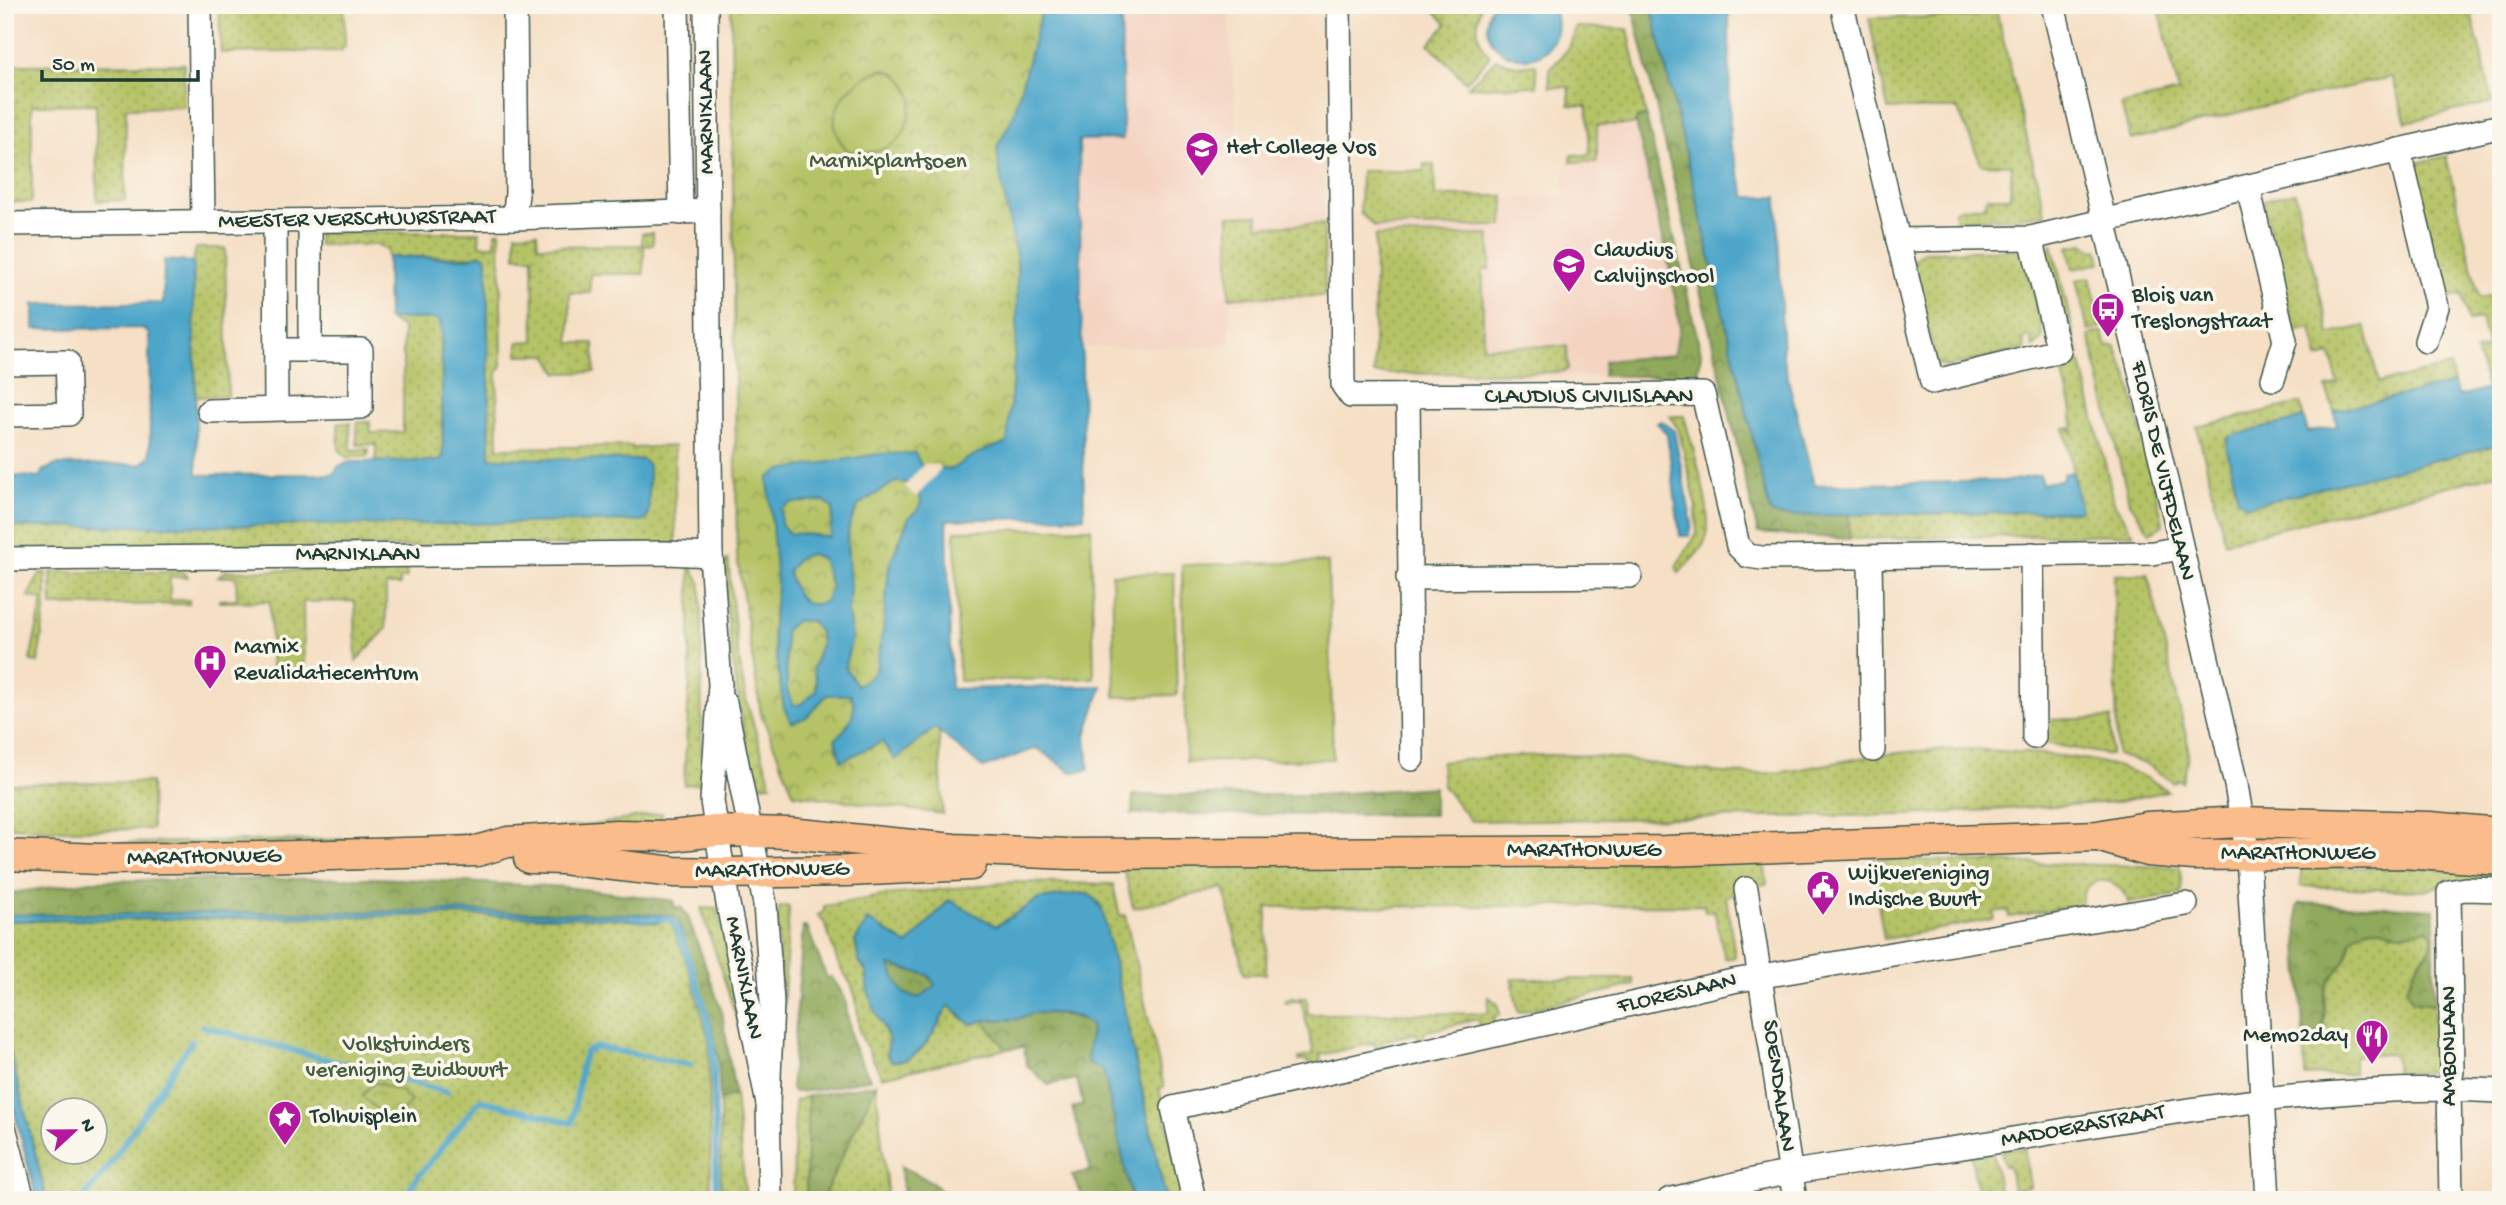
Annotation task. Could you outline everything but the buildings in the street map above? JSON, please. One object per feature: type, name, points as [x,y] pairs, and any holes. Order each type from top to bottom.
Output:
[{"type":"main road","name":"MARATHONWEG","points":[[5,855],[99,859],[477,850],[508,842],[617,835],[672,836],[716,831],[804,834],[954,849],[1069,854],[1665,850],[2098,836],[2147,827],[2242,822],[2418,827],[2501,833]]},
{"type":"main road","name":"MARATHONWEG","points":[[2098,836],[2147,851],[2194,855],[2403,853],[2501,860]]},
{"type":"main road","name":"MARATHONWEG","points":[[477,850],[508,858],[562,859],[674,872],[723,873],[956,867],[1069,854]]},
{"type":"main road","name":"MARATHONWEG","points":[[5,872],[99,859]]},
{"type":"street","points":[[200,5],[203,221]]},
{"type":"street","points":[[514,218],[517,194],[515,5]]},
{"type":"street","name":"MARNIXLAAN","points":[[677,5],[681,213]]},
{"type":"street","name":"MARNIXLAAN","points":[[706,5],[711,555],[720,685],[712,801],[723,873],[768,1104]]},
{"type":"street","name":"CLAUDIUS CIVILISLAAN","points":[[1339,5],[1343,385],[1351,396],[1703,394],[1738,546],[1748,556],[1870,558],[2152,554],[2181,548]]},
{"type":"street","points":[[1842,5],[1932,382],[2059,351],[2031,238]]},
{"type":"street","name":"FLORIS DE VIJFDELAAN","points":[[2053,5],[2236,785],[2248,856],[2268,1200]]},
{"type":"street","points":[[1898,240],[2031,238],[2501,126]]},
{"type":"street","points":[[2399,150],[2437,307],[2426,341]]},
{"type":"street","points":[[2248,187],[2285,341],[2273,379]]},
{"type":"street","name":"MEESTER VERSCHUURSTRAAT","points":[[5,224],[310,222],[708,211]]},
{"type":"street","points":[[275,222],[276,408]]},
{"type":"street","points":[[310,222],[310,350]]},
{"type":"street","points":[[209,411],[361,407],[361,350],[276,351]]},
{"type":"street","points":[[5,363],[68,362],[69,414],[5,415]]},
{"type":"street","points":[[1408,397],[1412,759]]},
{"type":"street","name":"MARNIXLAAN","points":[[5,559],[667,553],[711,555]]},
{"type":"street","points":[[2032,555],[2035,737]]},
{"type":"street","points":[[1870,558],[1873,750]]},
{"type":"street","points":[[1409,578],[1630,576]]},
{"type":"street","name":"MARNIXLAAN","points":[[720,685],[732,731],[765,904],[772,1002],[768,1104],[770,1200]]},
{"type":"street","name":"SOENDALAAN","points":[[1746,889],[1762,976],[1795,1200]]},
{"type":"street","name":"AMBONLAAN","points":[[2451,1200],[2449,892],[2465,889],[2501,890]]},
{"type":"street","name":"FLORESLAAN","points":[[1194,1200],[1173,1108],[1762,976],[2186,904]]},
{"type":"street","name":"MADOERASTRAAT","points":[[1669,1200],[1791,1173],[2206,1106],[2292,1096],[2449,1088],[2501,1091]]},
{"type":"street","points":[[5,1131],[23,1200]]},
{"type":"shaded area","name":"Het College Vos","points":[[1121,5],[1228,5],[1238,150],[1324,148],[1325,299],[1230,302],[1230,347],[1084,348],[1079,140],[1123,139]]},
{"type":"shaded area","points":[[1596,125],[1645,129],[1698,354],[1683,378],[1374,374],[1374,201],[1564,196],[1564,171],[1572,155],[1590,155]]},
{"type":"green space","points":[[219,5],[344,5],[345,46],[341,51],[221,53]]},
{"type":"green space","name":"Marnixplantsoen","points":[[731,5],[1048,5],[1022,470],[929,528],[943,814],[794,794],[761,714],[737,556]]},
{"type":"green space","points":[[1429,5],[1481,5],[1478,32],[1482,45],[1490,56],[1466,82],[1429,44],[1447,24]]},
{"type":"green space","points":[[1632,5],[1651,5],[1770,512],[1778,516],[1849,515],[1849,539],[1758,533]]},
{"type":"green space","points":[[1972,5],[1995,5],[2045,213],[2017,218],[1955,220],[1955,210],[1985,205],[1987,197],[2010,197],[2012,165],[1981,164],[1958,109],[1888,109],[1869,18],[1974,17]]},
{"type":"green space","points":[[2158,5],[2469,5],[2493,102],[2406,122],[2392,77],[2131,140],[2121,105],[2179,92]]},
{"type":"green space","points":[[1576,27],[1628,29],[1646,116],[1637,118],[1632,125],[1597,125],[1597,162],[1571,162],[1572,155],[1590,155],[1587,106],[1569,105],[1569,87],[1550,87],[1549,69],[1566,50]]},
{"type":"green space","points":[[1496,59],[1516,66],[1536,64],[1537,86],[1468,87]]},
{"type":"green space","points":[[184,64],[184,107],[126,108],[125,200],[97,201],[96,104],[32,105],[32,202],[5,202],[5,65]]},
{"type":"green space","points":[[881,70],[898,75],[910,92],[912,98],[906,128],[894,144],[887,148],[863,153],[848,151],[839,139],[835,114],[847,92],[869,75]]},
{"type":"green space","points":[[1646,116],[1701,353],[1698,376],[1603,376],[1604,361],[1673,355],[1680,327],[1671,274],[1636,123],[1637,117]]},
{"type":"green space","points":[[2446,156],[2479,298],[2501,294],[2501,373],[2484,377],[2476,351],[2488,348],[2481,319],[2468,321],[2462,294],[2445,298],[2413,164]]},
{"type":"green space","points":[[1424,164],[1434,165],[1435,196],[1504,196],[1503,226],[1375,227],[1360,213],[1361,171],[1424,171]]},
{"type":"green space","points":[[2295,192],[2305,244],[2330,334],[2365,326],[2379,383],[2450,366],[2454,383],[2334,411],[2326,388],[2338,384],[2331,355],[2318,358],[2311,328],[2294,332],[2264,206],[2264,200]]},
{"type":"green space","points":[[1258,215],[1258,226],[1324,224],[1325,296],[1229,297],[1229,216]]},
{"type":"green space","points":[[500,231],[502,366],[497,373],[498,448],[674,446],[676,544],[5,551],[5,527],[645,521],[649,514],[649,466],[490,458],[487,264],[482,256],[387,257],[387,250],[378,245],[318,245],[318,233],[479,232],[480,245],[495,245],[496,232]]},
{"type":"green space","points":[[537,232],[538,246],[642,245],[642,233],[653,233],[653,245],[644,246],[644,274],[590,274],[590,293],[570,293],[570,343],[594,343],[595,372],[558,373],[547,355],[518,355],[518,342],[534,341],[533,257],[516,257],[516,233]]},
{"type":"green space","points":[[1490,235],[1490,269],[1483,269],[1483,347],[1567,346],[1568,369],[1561,372],[1374,374],[1375,236]]},
{"type":"green space","points":[[2052,244],[2079,356],[2070,358],[2046,256]]},
{"type":"green space","points":[[2083,244],[2094,250],[2098,249],[2101,263],[2073,269],[2068,247]]},
{"type":"green space","points":[[196,248],[225,248],[228,396],[196,397],[193,262]]},
{"type":"green space","points":[[2016,250],[2024,254],[2043,335],[2041,341],[2033,347],[2031,337],[2023,339],[2025,349],[1947,367],[1936,363],[1913,263],[1919,254]]},
{"type":"green space","points":[[2090,277],[2102,327],[2088,330],[2076,280]]},
{"type":"green space","points":[[388,319],[436,319],[441,323],[443,457],[437,461],[376,463],[376,444],[357,445],[357,422],[370,422],[371,433],[403,432],[403,328]]},
{"type":"green space","points":[[2103,332],[2107,347],[2115,346],[2129,380],[2161,514],[2163,525],[2150,533],[2129,501],[2089,335]]},
{"type":"green space","points":[[2081,363],[2115,505],[2134,534],[1849,539],[1849,515],[2081,511],[2064,428],[2070,427],[2074,435],[2071,405],[2061,367]]},
{"type":"green space","points":[[2300,403],[2304,418],[2227,438],[2245,505],[2501,444],[2501,473],[2225,542],[2197,427]]},
{"type":"green space","points":[[1670,416],[1684,416],[1705,496],[1708,527],[1706,539],[1679,573],[1676,566],[1697,534],[1696,504],[1679,431]]},
{"type":"green space","points":[[338,423],[350,423],[351,450],[369,449],[368,456],[347,458],[339,449]]},
{"type":"green space","points":[[1091,528],[1094,678],[959,681],[955,531]]},
{"type":"green space","points":[[728,560],[737,648],[746,699],[771,784],[756,785],[744,730],[728,618],[724,562]]},
{"type":"green space","points":[[1328,562],[1333,759],[1186,762],[1182,565]]},
{"type":"green space","points":[[690,564],[701,584],[702,783],[684,785],[690,670]]},
{"type":"green space","points":[[406,569],[407,578],[400,579],[400,585],[386,585],[386,629],[356,661],[355,601],[303,602],[304,671],[272,672],[270,601],[219,602],[237,599],[236,576],[218,577],[224,571]]},
{"type":"green space","points":[[41,572],[46,573],[46,604],[38,663],[30,660],[43,600],[28,596]]},
{"type":"green space","points":[[184,572],[188,577],[170,577],[170,600],[189,600],[189,604],[52,606],[51,573]]},
{"type":"green space","points":[[1174,573],[1177,695],[1115,697],[1112,574]]},
{"type":"green space","points":[[2148,574],[2188,744],[2188,758],[2182,782],[2178,779],[2174,783],[2146,764],[2117,755],[2114,575]]},
{"type":"green space","points":[[2111,718],[2111,755],[2044,743],[2043,720]]},
{"type":"green space","points":[[1973,749],[2048,754],[2100,762],[2147,778],[2167,791],[2118,802],[1909,815],[1471,821],[1443,786],[1441,762],[1569,755],[1715,772],[1765,774],[1893,753]]},
{"type":"green space","points":[[151,782],[152,829],[48,830],[5,826],[5,784]]},
{"type":"green space","points":[[1434,787],[1434,815],[1132,814],[1133,795],[1317,795]]},
{"type":"green space","points":[[662,813],[663,829],[212,846],[5,848],[47,844],[370,839],[496,833],[594,825]]},
{"type":"green space","points":[[1871,859],[2180,867],[2182,891],[2181,894],[2129,903],[2111,882],[2095,882],[2088,886],[2081,905],[2009,917],[2008,910],[1994,912],[1994,919],[1884,939]]},
{"type":"green space","points":[[1764,860],[1767,884],[1744,887],[1744,893],[1726,896],[1735,957],[1725,959],[1714,910],[1705,912],[1704,905],[1267,907],[1266,974],[1244,974],[1224,888],[1133,908],[1123,864]]},
{"type":"green space","points":[[2301,867],[2441,868],[2501,872],[2501,883],[2443,884],[2425,891],[2301,886]]},
{"type":"green space","points":[[376,878],[566,887],[674,901],[674,907],[682,908],[688,917],[722,1012],[735,1095],[720,1100],[718,1058],[713,1029],[678,920],[671,915],[456,911],[5,915],[5,894],[92,881]]},
{"type":"green space","points":[[1013,882],[1113,884],[1120,916],[1125,915],[1164,1087],[1159,1088],[1183,1200],[1166,1200],[1099,902],[1039,899],[996,926],[949,900],[908,945],[868,921],[855,941],[859,961],[867,973],[867,987],[889,1039],[887,1054],[891,1061],[901,1061],[918,1051],[932,1035],[950,1006],[968,1022],[984,1020],[1006,1049],[882,1077],[860,1034],[852,986],[838,963],[825,924],[818,915],[824,911],[824,906],[888,895]]},
{"type":"green space","points":[[2300,903],[2434,909],[2434,1004],[2412,1001],[2407,989],[2415,969],[2430,947],[2432,934],[2427,929],[2403,933],[2378,928],[2364,930],[2355,935],[2345,960],[2327,986],[2321,1031],[2312,1041],[2306,1039],[2303,1031],[2297,923],[2297,906]]},
{"type":"green space","points":[[787,906],[783,1011],[777,919],[780,907]]},
{"type":"green space","points":[[701,908],[717,909],[751,1037],[743,1038]]},
{"type":"green space","name":"Volkstuinders vereniging Zuidbuurt","points":[[455,915],[612,918],[658,923],[666,919],[671,922],[692,978],[709,1041],[711,1200],[47,1200],[38,1166],[108,1166],[108,1096],[38,1096],[38,1164],[5,1032],[5,921]]},
{"type":"green space","points":[[803,927],[807,927],[827,978],[832,977],[845,998],[852,1043],[870,1079],[817,1090],[791,1090]]},
{"type":"green space","points":[[2379,927],[2399,933],[2427,929],[2433,934],[2430,947],[2416,966],[2407,989],[2434,1004],[2435,1072],[2396,1073],[2395,1060],[2389,1054],[2356,1056],[2354,1074],[2305,1076],[2303,1031],[2306,1039],[2312,1041],[2322,1030],[2327,985],[2344,962],[2354,935]]},
{"type":"green space","points":[[890,965],[928,975],[934,987],[919,998],[906,994]]},
{"type":"green space","points":[[1512,979],[1633,979],[1634,985],[1518,1012]]},
{"type":"green space","points":[[1489,997],[1497,1003],[1500,1015],[1493,1017],[1495,1024],[1480,1028],[1477,1019],[1424,1032],[1425,1040],[1419,1042],[1417,1033],[1381,1041],[1383,1050],[1377,1051],[1374,1043],[1320,1055],[1322,1064],[1309,1067],[1307,1060],[1299,1061],[1299,1058],[1314,1054],[1301,1000],[1286,1003],[1285,1000],[1307,998],[1308,1014],[1488,1013]]},
{"type":"green space","points":[[1031,1013],[1070,1016],[1092,1025],[1087,1063],[1103,1068],[1132,1200],[1084,1200],[1072,1175],[1091,1170],[1072,1108],[1083,1105],[1077,1079],[1048,1085],[1026,1064],[1024,1047],[1006,1049],[984,1020],[1018,1019]]},
{"type":"green space","points":[[374,1082],[405,1093],[404,1096],[411,1101],[392,1124],[362,1096]]},
{"type":"green space","points":[[876,1084],[888,1200],[822,1200],[825,1191]]},
{"type":"green space","points":[[876,1084],[822,1200],[806,1200],[808,1096]]},
{"type":"green space","points":[[735,1095],[746,1200],[721,1200],[720,1100]]},
{"type":"green space","points":[[808,1096],[806,1200],[793,1200],[795,1101]]},
{"type":"green space","points":[[2024,1147],[2030,1187],[2013,1190],[2009,1165],[2004,1166],[2001,1151]]},
{"type":"green space","points":[[1993,1152],[2000,1197],[1979,1200],[1971,1156]]},
{"type":"green space","points":[[901,1166],[934,1183],[949,1200],[903,1200]]},
{"type":"water","points":[[1043,5],[1121,5],[1123,139],[1079,140],[1084,517],[947,520],[951,689],[1102,686],[1086,735],[1089,770],[1071,772],[1037,748],[983,768],[935,728],[895,760],[882,742],[841,761],[835,739],[853,714],[851,695],[827,695],[807,717],[792,723],[784,708],[772,632],[777,586],[768,478],[781,470],[878,454],[915,453],[922,467],[952,469],[978,453],[1007,443],[1017,327],[1017,261],[997,147],[1013,117]],"holes":[[[895,482],[908,483],[920,496],[921,502],[917,511],[909,517],[889,566],[883,631],[876,669],[857,685],[845,667],[852,638],[848,611],[850,588],[847,540],[850,523],[859,505]],[[825,501],[833,509],[830,537],[790,534],[781,524],[781,509],[791,503]],[[811,554],[822,559],[831,587],[825,602],[810,604],[804,602],[796,593],[788,572],[798,558]],[[796,621],[811,621],[820,634],[821,644],[813,668],[816,691],[801,704],[793,705],[787,689],[785,630]]]},
{"type":"water","points":[[1492,5],[1552,5],[1557,28],[1549,47],[1538,56],[1524,58],[1510,56],[1498,49],[1490,38],[1487,23]]},
{"type":"water","points":[[1651,5],[1729,5],[1730,143],[1746,197],[1777,197],[1783,358],[1814,485],[2009,481],[2040,475],[2042,484],[2063,479],[2063,474],[2072,472],[2081,511],[1778,516],[1770,512]]},
{"type":"water","points":[[480,254],[486,256],[487,260],[490,458],[643,460],[649,466],[649,514],[645,521],[454,526],[5,527],[5,476],[41,477],[42,471],[56,465],[142,464],[150,456],[149,334],[143,328],[34,329],[34,304],[163,303],[164,260],[193,262],[197,475],[333,474],[339,466],[350,462],[437,461],[443,457],[441,323],[436,319],[388,319],[387,257],[469,258]]},
{"type":"water","points":[[2501,373],[2501,444],[2248,506],[2238,499],[2226,445],[2230,436],[2304,418],[2308,432],[2337,426],[2334,411],[2454,383],[2458,396],[2487,389],[2484,377]]},
{"type":"water","points":[[1662,421],[1674,431],[1692,524],[1690,536],[1680,536],[1667,434],[1657,423]]},
{"type":"water","points":[[1082,893],[1092,896],[1102,909],[1166,1200],[1132,1200],[1103,1069],[1087,1064],[1091,1025],[1078,1017],[1059,1013],[1031,1013],[1018,1019],[984,1020],[974,1024],[950,1006],[919,1052],[901,1061],[891,1061],[887,1054],[889,1039],[874,1009],[867,987],[867,973],[859,961],[855,941],[868,920],[908,945],[949,900],[996,926],[1039,899]],"holes":[[[890,965],[928,975],[934,987],[919,998],[915,997],[903,992]]]},
{"type":"water","points":[[456,911],[662,915],[658,923],[612,918],[455,915],[5,921],[5,915]]},
{"type":"water","points":[[5,1032],[47,1200],[37,1200],[5,1075]]},
{"type":"pier","points":[[924,464],[937,465],[941,469],[916,497],[905,486]]},
{"type":"waterway","points":[[660,919],[670,918],[675,924],[697,983],[713,1044],[717,1200]]},
{"type":"waterway","points":[[202,1026],[447,1092]]},
{"type":"waterway","points":[[82,1200],[109,1166],[192,1041]]},
{"type":"waterway","points":[[410,1187],[480,1100],[572,1123],[582,1062],[586,1052],[597,1047],[691,1065]]},
{"type":"place","name":"Het College Vos","points":[[1202,178]]},
{"type":"place","name":"Claudius Calvijnschool","points":[[1569,294]]},
{"type":"place","name":"Blois van Treslongstraat","points":[[2108,339]]},
{"type":"place","name":"Marnix Revalidatiecentrum","points":[[210,691]]},
{"type":"place","name":"Wijkvereniging Indische Buurt","points":[[1823,917]]},
{"type":"place","name":"Memo2day","points":[[2372,1066]]},
{"type":"place","name":"Tolhuisplein","points":[[285,1147]]}]
